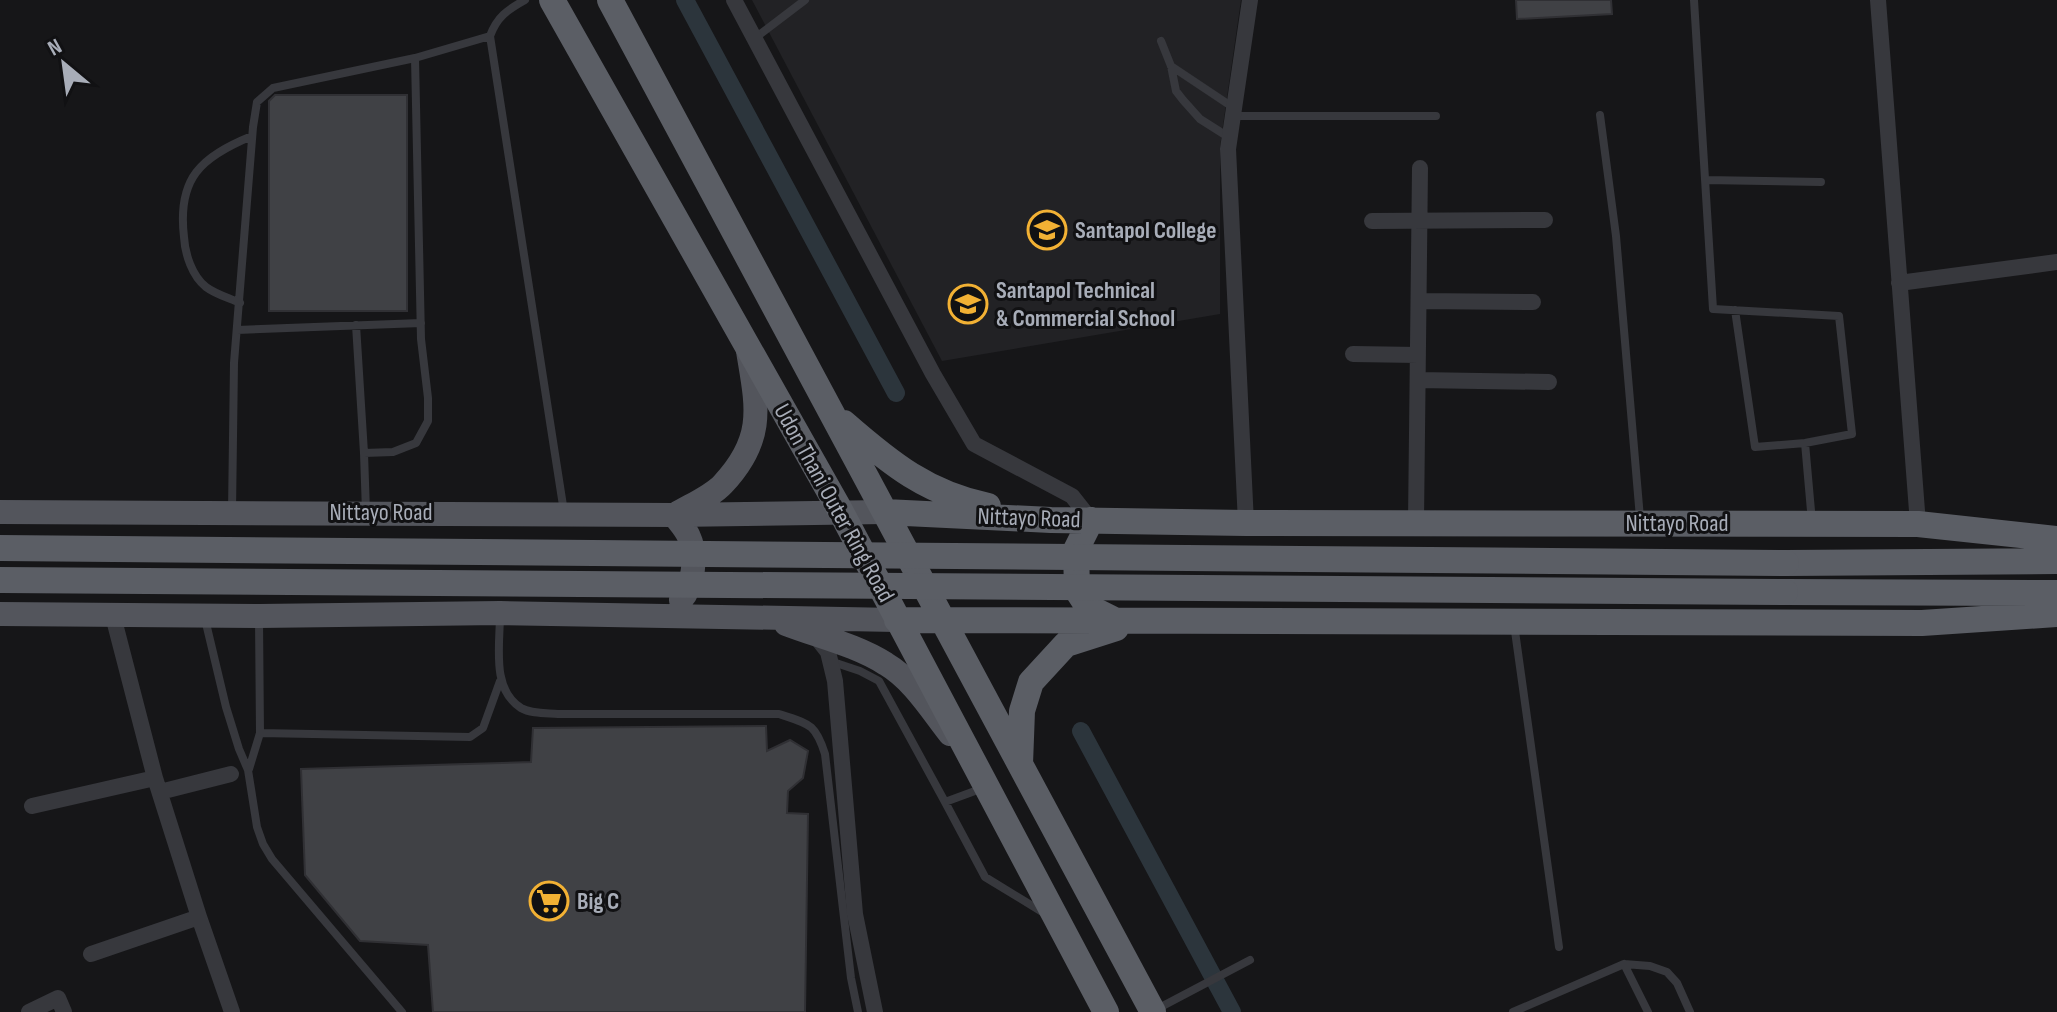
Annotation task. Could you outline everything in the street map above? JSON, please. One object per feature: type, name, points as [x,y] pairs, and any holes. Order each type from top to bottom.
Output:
[{"type":"highway","name":"Udon Thani Outer Ring Road","points":[[552,0],[841,512],[1106,1012]]},
{"type":"highway","name":"Udon Thani Outer Ring Road","points":[[610,0],[1153,1012]]},
{"type":"highway","points":[[833,413],[904,473],[960,500],[1051,520]]},
{"type":"highway","name":"Nittayo Road","points":[[885,512],[1051,520],[1246,523],[1918,524],[2057,539]]},
{"type":"highway","points":[[1091,520],[1076,550],[1077,590],[1088,607],[1126,620]]},
{"type":"highway","name":"Nittayo Road","points":[[0,548],[1786,563],[2057,561]]},
{"type":"highway","points":[[0,580],[2057,593]]},
{"type":"highway","points":[[897,620],[1922,623],[2057,614]]},
{"type":"highway","points":[[1020,764],[1022,711],[1031,682],[1066,644],[1126,620]]},
{"type":"main road","points":[[669,615],[686,595],[694,567],[690,538],[674,515],[722,485],[752,443],[757,404],[748,347]]},
{"type":"main road","name":"Nittayo Road","points":[[0,512],[674,515],[885,512]]},
{"type":"main road","points":[[0,614],[259,616],[500,613],[897,620]]},
{"type":"main road","points":[[767,617],[857,648],[900,674],[925,701],[985,782]]},
{"type":"street","points":[[734,0],[933,374],[974,444],[1072,496],[1091,520]]},
{"type":"street","points":[[1246,523],[1229,165],[1230,138],[1250,0]]},
{"type":"street","points":[[1878,0],[1918,524]]},
{"type":"street","points":[[1416,522],[1420,168]]},
{"type":"street","points":[[1372,221],[1545,220]]},
{"type":"street","points":[[1899,283],[2057,262]]},
{"type":"street","points":[[1419,301],[1533,302]]},
{"type":"street","points":[[1353,354],[1418,355]]},
{"type":"street","points":[[1418,380],[1549,382]]},
{"type":"street","points":[[113,616],[157,785],[232,1012]]},
{"type":"street","points":[[814,634],[828,652],[835,681],[855,914],[875,1012]]},
{"type":"street","points":[[32,806],[231,774]]},
{"type":"street","points":[[91,954],[199,917]]},
{"type":"street","points":[[29,1012],[58,998],[64,1012]]},
{"type":"lane","points":[[525,0],[504,12],[490,36],[564,513]]},
{"type":"lane","points":[[754,38],[805,0]]},
{"type":"lane","points":[[1694,0],[1713,309],[1735,310],[1839,316],[1852,434],[1805,443],[1755,447],[1735,310]]},
{"type":"lane","points":[[232,512],[237,330],[257,102],[273,88],[415,58],[490,36]]},
{"type":"lane","points":[[1161,41],[1176,91],[1200,119],[1230,138]]},
{"type":"lane","points":[[364,453],[393,452],[416,443],[428,421],[421,323],[415,58]]},
{"type":"lane","points":[[1171,66],[1234,112],[1436,116]]},
{"type":"lane","points":[[1600,115],[1616,236],[1641,523]]},
{"type":"lane","points":[[240,303],[206,287],[196,275],[185,250],[181,213],[184,194],[201,165],[219,150],[252,136]]},
{"type":"lane","points":[[1705,180],[1821,182]]},
{"type":"lane","points":[[237,330],[421,323]]},
{"type":"lane","points":[[356,325],[366,512]]},
{"type":"lane","points":[[1805,443],[1812,523]]},
{"type":"lane","points":[[260,733],[470,737],[483,728],[500,681],[500,613]]},
{"type":"lane","points":[[204,615],[226,707],[248,770],[251,802],[263,844],[272,859],[402,1012]]},
{"type":"lane","points":[[248,770],[260,733],[259,616]]},
{"type":"lane","points":[[1514,623],[1559,947]]},
{"type":"lane","points":[[830,661],[879,681],[985,877],[1058,921]]},
{"type":"lane","points":[[500,681],[506,693],[530,711],[558,714],[779,714],[807,724],[818,733],[825,754],[851,978],[858,1012]]},
{"type":"lane","points":[[945,802],[985,782]]},
{"type":"lane","points":[[1153,1012],[1250,960]]},
{"type":"lane","points":[[1513,1012],[1624,964],[1650,966],[1667,972],[1677,983],[1690,1012]]},
{"type":"lane","points":[[1624,964],[1648,1012]]},
{"type":"shaded area","name":"Santapol College","points":[[752,0],[1241,0],[1220,146],[1220,314],[942,361]]},
{"type":"building","points":[[1516,0],[1611,0],[1612,14],[1517,19]]},
{"type":"building","points":[[275,95],[407,95],[407,311],[269,311],[269,101]]},
{"type":"building","points":[[766,726],[767,751],[790,740],[808,751],[803,778],[788,791],[787,813],[808,814],[805,1012],[433,1012],[428,945],[360,941],[305,875],[301,769],[531,762],[533,728]]},
{"type":"waterway","points":[[685,0],[896,393]]},
{"type":"waterway","points":[[1081,731],[1232,1012]]},
{"type":"place","name":"Santapol College","points":[[1047,230]]},
{"type":"place","name":"Santapol Technical & Commercial School","points":[[968,304]]},
{"type":"place","name":"Big C","points":[[549,901]]}]
